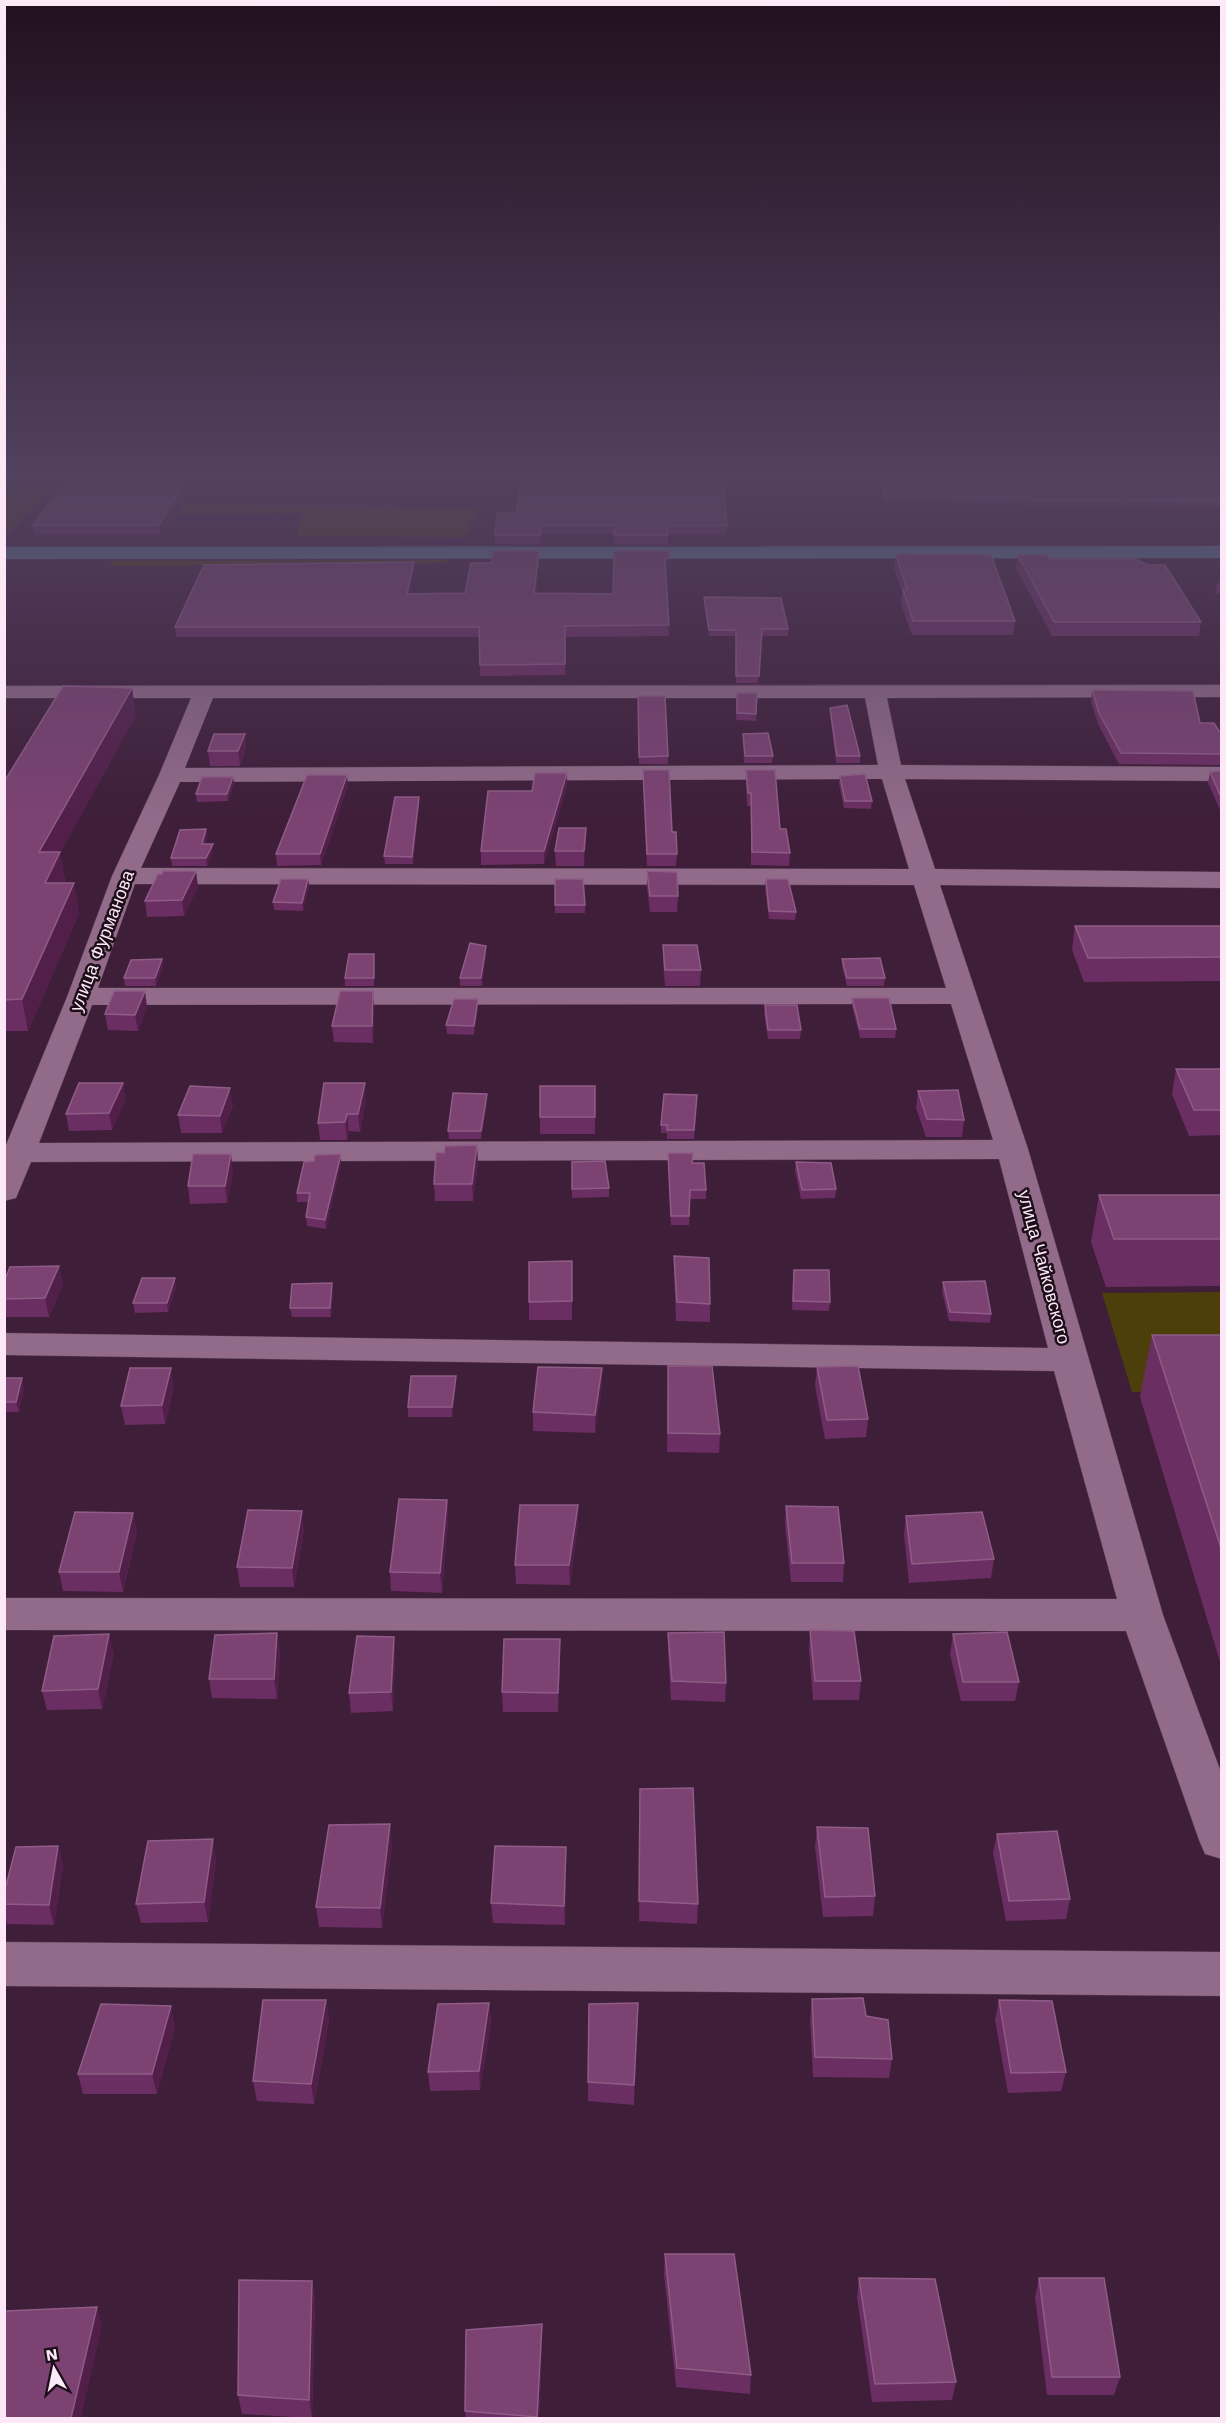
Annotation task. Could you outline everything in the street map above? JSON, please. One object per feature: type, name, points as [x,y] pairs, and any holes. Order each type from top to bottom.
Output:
[{"type":"street","points":[[4,692],[1221,691]]},
{"type":"street","name":"улица Чайковского","points":[[875,692],[891,772],[1012,1149],[1142,1615],[1221,1840]]},
{"type":"street","name":"улица Фурманова","points":[[4,1191],[81,997],[125,876],[171,775],[204,693]]},
{"type":"street","points":[[171,775],[891,772],[1221,774]]},
{"type":"street","points":[[125,876],[926,877],[1221,880]]},
{"type":"street","points":[[81,997],[962,996]]},
{"type":"street","points":[[20,1153],[1012,1149]]},
{"type":"street","points":[[4,1344],[1069,1360]]},
{"type":"street","points":[[4,1614],[1142,1615]]},
{"type":"street","points":[[4,1964],[1221,1974]]},
{"type":"shaded area","points":[[1221,1292],[1221,1392],[1132,1392],[1102,1293]]},
{"type":"building","points":[[192,590],[408,590],[407,594],[465,593],[466,590],[534,590],[534,593],[613,594],[613,590],[667,590],[669,625],[565,626],[565,664],[480,665],[479,627],[175,627]]},
{"type":"building","points":[[903,590],[1004,590],[1015,621],[913,621]]},
{"type":"building","points":[[1037,590],[1181,590],[1201,622],[1054,622]]},
{"type":"building","points":[[704,597],[781,598],[788,629],[762,629],[759,676],[736,676],[736,630],[709,630]]},
{"type":"building","points":[[63,686],[132,688],[39,852],[60,852],[45,883],[74,883],[22,999],[4,1000],[4,782]]},
{"type":"building","points":[[1092,690],[1193,691],[1200,723],[1214,723],[1221,734],[1221,754],[1121,753],[1099,713]]},
{"type":"building","points":[[737,693],[757,693],[756,714],[737,713]]},
{"type":"building","points":[[638,696],[665,696],[668,756],[639,757]]},
{"type":"building","points":[[847,705],[860,756],[837,756],[830,708]]},
{"type":"building","points":[[768,733],[773,756],[745,756],[743,734]]},
{"type":"building","points":[[214,734],[245,734],[238,751],[208,751]]},
{"type":"building","points":[[643,770],[669,770],[672,832],[676,832],[677,854],[647,854]]},
{"type":"building","points":[[746,770],[775,770],[780,829],[786,829],[790,853],[752,852],[751,793],[748,793]]},
{"type":"building","points":[[1221,771],[1221,797],[1210,772]]},
{"type":"building","points":[[535,773],[567,773],[544,851],[481,851],[488,791],[532,791]]},
{"type":"building","points":[[865,774],[872,801],[845,801],[840,776]]},
{"type":"building","points":[[307,775],[347,775],[320,854],[276,854]]},
{"type":"building","points":[[202,777],[233,777],[227,794],[196,794]]},
{"type":"building","points":[[395,797],[419,797],[412,857],[384,856]]},
{"type":"building","points":[[559,828],[586,828],[584,851],[555,851]]},
{"type":"building","points":[[206,829],[202,844],[213,844],[206,858],[171,858],[180,830]]},
{"type":"building","points":[[163,871],[196,871],[182,900],[145,901],[158,874],[162,874]]},
{"type":"building","points":[[647,871],[677,872],[678,896],[650,896]]},
{"type":"building","points":[[281,879],[308,879],[302,903],[273,902]]},
{"type":"building","points":[[555,879],[583,879],[585,905],[555,905]]},
{"type":"building","points":[[766,879],[788,879],[796,912],[769,911]]},
{"type":"building","points":[[1075,926],[1221,926],[1221,957],[1088,958]]},
{"type":"building","points":[[470,943],[486,946],[481,978],[460,978]]},
{"type":"building","points":[[663,945],[697,945],[701,970],[665,970]]},
{"type":"building","points":[[349,954],[374,954],[374,978],[345,978]]},
{"type":"building","points":[[880,958],[885,978],[847,978],[842,959]]},
{"type":"building","points":[[162,959],[155,978],[124,978],[131,960]]},
{"type":"building","points":[[114,991],[145,991],[135,1015],[105,1014]]},
{"type":"building","points":[[340,991],[373,991],[372,1026],[332,1026]]},
{"type":"building","points":[[852,998],[889,998],[896,1029],[860,1029]]},
{"type":"building","points":[[454,999],[478,999],[474,1026],[446,1025]]},
{"type":"building","points":[[765,1005],[797,1005],[801,1030],[768,1030]]},
{"type":"building","points":[[1176,1069],[1221,1069],[1221,1110],[1194,1110]]},
{"type":"building","points":[[79,1083],[123,1083],[109,1113],[66,1114]]},
{"type":"building","points":[[324,1083],[365,1083],[358,1114],[347,1114],[345,1122],[318,1123]]},
{"type":"building","points":[[190,1086],[230,1088],[220,1116],[178,1115]]},
{"type":"building","points":[[540,1086],[595,1086],[595,1117],[540,1117]]},
{"type":"building","points":[[958,1090],[964,1120],[927,1119],[918,1091]]},
{"type":"building","points":[[453,1093],[487,1094],[481,1131],[448,1131]]},
{"type":"building","points":[[664,1094],[697,1095],[694,1130],[667,1130],[667,1125],[661,1125]]},
{"type":"building","points":[[477,1145],[472,1184],[434,1184],[436,1152],[444,1153],[445,1146]]},
{"type":"building","points":[[668,1153],[693,1153],[692,1163],[704,1163],[706,1190],[690,1190],[689,1216],[671,1216]]},
{"type":"building","points":[[193,1154],[231,1154],[225,1186],[188,1186]]},
{"type":"building","points":[[341,1154],[325,1220],[306,1217],[310,1193],[297,1193],[304,1162],[314,1161],[315,1155]]},
{"type":"building","points":[[605,1161],[609,1188],[572,1189],[572,1162]]},
{"type":"building","points":[[796,1162],[831,1163],[836,1189],[802,1190]]},
{"type":"building","points":[[1099,1195],[1221,1195],[1221,1239],[1114,1239]]},
{"type":"building","points":[[674,1256],[709,1258],[710,1304],[677,1302]]},
{"type":"building","points":[[572,1261],[572,1301],[529,1302],[529,1262]]},
{"type":"building","points":[[59,1266],[45,1298],[4,1299],[4,1282],[10,1267]]},
{"type":"building","points":[[794,1270],[829,1270],[830,1302],[793,1301]]},
{"type":"building","points":[[142,1278],[175,1278],[167,1303],[133,1303]]},
{"type":"building","points":[[985,1281],[991,1314],[950,1312],[943,1282]]},
{"type":"building","points":[[332,1283],[330,1308],[290,1308],[292,1284]]},
{"type":"building","points":[[1152,1335],[1221,1335],[1221,1548]]},
{"type":"building","points":[[668,1366],[712,1366],[720,1434],[668,1433]]},
{"type":"building","points":[[858,1366],[868,1419],[827,1420],[817,1367]]},
{"type":"building","points":[[538,1367],[602,1368],[595,1415],[533,1412]]},
{"type":"building","points":[[130,1368],[171,1368],[162,1405],[121,1406]]},
{"type":"building","points":[[411,1376],[456,1376],[452,1407],[408,1407]]},
{"type":"building","points":[[4,1378],[22,1378],[16,1402],[4,1402]]},
{"type":"building","points":[[399,1499],[447,1500],[440,1573],[390,1572]]},
{"type":"building","points":[[520,1505],[578,1505],[569,1565],[515,1565]]},
{"type":"building","points":[[786,1506],[838,1507],[844,1563],[792,1563]]},
{"type":"building","points":[[248,1510],[302,1511],[292,1568],[237,1567]]},
{"type":"building","points":[[75,1512],[133,1513],[119,1572],[59,1572]]},
{"type":"building","points":[[982,1512],[994,1559],[912,1564],[906,1516]]},
{"type":"building","points":[[810,1630],[854,1631],[861,1681],[815,1681]]},
{"type":"building","points":[[724,1632],[726,1683],[672,1681],[668,1633]]},
{"type":"building","points":[[1007,1632],[1019,1682],[963,1682],[953,1634]]},
{"type":"building","points":[[277,1633],[274,1679],[209,1679],[215,1635]]},
{"type":"building","points":[[109,1634],[98,1689],[42,1691],[54,1636]]},
{"type":"building","points":[[357,1636],[394,1637],[391,1692],[349,1693]]},
{"type":"building","points":[[504,1639],[560,1639],[558,1693],[502,1692]]},
{"type":"building","points":[[693,1788],[698,1904],[639,1901],[640,1789]]},
{"type":"building","points":[[390,1824],[380,1908],[316,1907],[329,1825]]},
{"type":"building","points":[[817,1827],[868,1828],[875,1896],[825,1897]]},
{"type":"building","points":[[1057,1831],[1070,1899],[1009,1901],[997,1834]]},
{"type":"building","points":[[213,1839],[204,1902],[136,1904],[148,1841]]},
{"type":"building","points":[[58,1846],[49,1905],[4,1904],[4,1893],[16,1847]]},
{"type":"building","points":[[495,1846],[566,1847],[564,1906],[491,1903]]},
{"type":"building","points":[[863,1998],[866,2016],[888,2020],[892,2059],[815,2057],[812,1999]]},
{"type":"building","points":[[263,2000],[326,2000],[311,2084],[253,2081]]},
{"type":"building","points":[[999,2000],[1052,2001],[1066,2072],[1011,2073]]},
{"type":"building","points":[[489,2003],[479,2071],[428,2072],[438,2004]]},
{"type":"building","points":[[638,2003],[634,2085],[588,2082],[589,2004]]},
{"type":"building","points":[[101,2004],[171,2006],[152,2074],[78,2074]]},
{"type":"building","points":[[665,2254],[734,2254],[751,2375],[677,2368]]},
{"type":"building","points":[[859,2278],[935,2279],[956,2382],[875,2384]]},
{"type":"building","points":[[1039,2278],[1104,2278],[1120,2377],[1052,2377]]},
{"type":"building","points":[[239,2280],[312,2281],[309,2400],[238,2395]]},
{"type":"building","points":[[97,2307],[71,2418],[4,2418],[5,2311]]},
{"type":"building","points":[[542,2324],[537,2417],[465,2411],[466,2330]]}]
